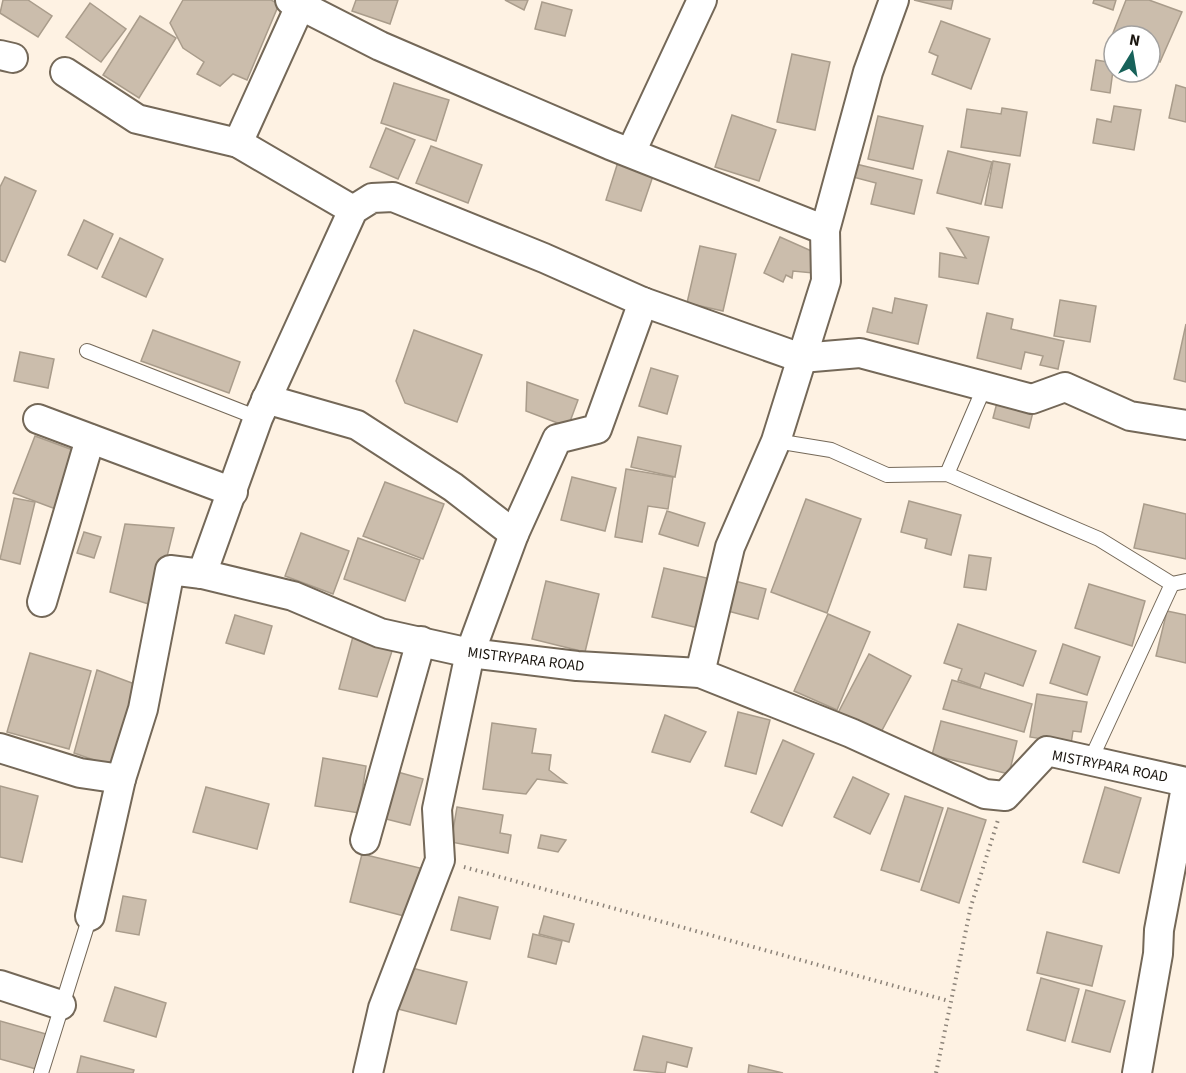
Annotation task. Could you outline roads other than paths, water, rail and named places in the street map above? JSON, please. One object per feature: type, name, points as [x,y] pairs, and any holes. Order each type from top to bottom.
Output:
[{"type":"street","points":[[631,152],[702,0]]},
{"type":"street","points":[[700,673],[730,547],[776,441],[826,281],[825,230],[868,72],[894,0]]},
{"type":"street","points":[[238,143],[295,3],[380,46],[631,152],[825,230]]},
{"type":"street","points":[[65,72],[137,120],[238,143],[353,210]]},
{"type":"street","points":[[202,574],[262,409],[353,210],[372,198],[393,197],[544,258],[644,302],[801,358],[860,353],[1032,399],[1065,387],[1130,416],[1186,425]]},
{"type":"street","points":[[368,1073],[383,1008],[440,860],[437,809],[470,653],[514,534],[557,439],[597,429],[644,302]]},
{"type":"street","points":[[262,409],[357,426],[453,487],[514,534]]},
{"type":"street","points":[[38,419],[233,492]]},
{"type":"street","points":[[42,602],[90,439]]},
{"type":"street","name":"MISTRYPARA ROAD","points":[[121,779],[143,709],[170,570],[202,574],[293,596],[380,633],[470,653],[577,666],[700,673],[851,733],[985,794],[1005,796],[1047,751],[1186,782]]},
{"type":"street","points":[[364,840],[421,641]]},
{"type":"street","points":[[0,748],[80,773],[121,779],[90,916]]},
{"type":"street","points":[[1137,1073],[1158,954],[1159,930],[1186,787]]},
{"type":"street","points":[[0,985],[61,1005]]},
{"type":"lane","points":[[87,351],[262,409]]},
{"type":"lane","points":[[947,474],[984,388]]},
{"type":"lane","points":[[776,441],[831,450],[887,474],[947,474],[1099,539],[1179,582],[1091,759]]},
{"type":"lane","points":[[42,1073],[90,916]]}]
